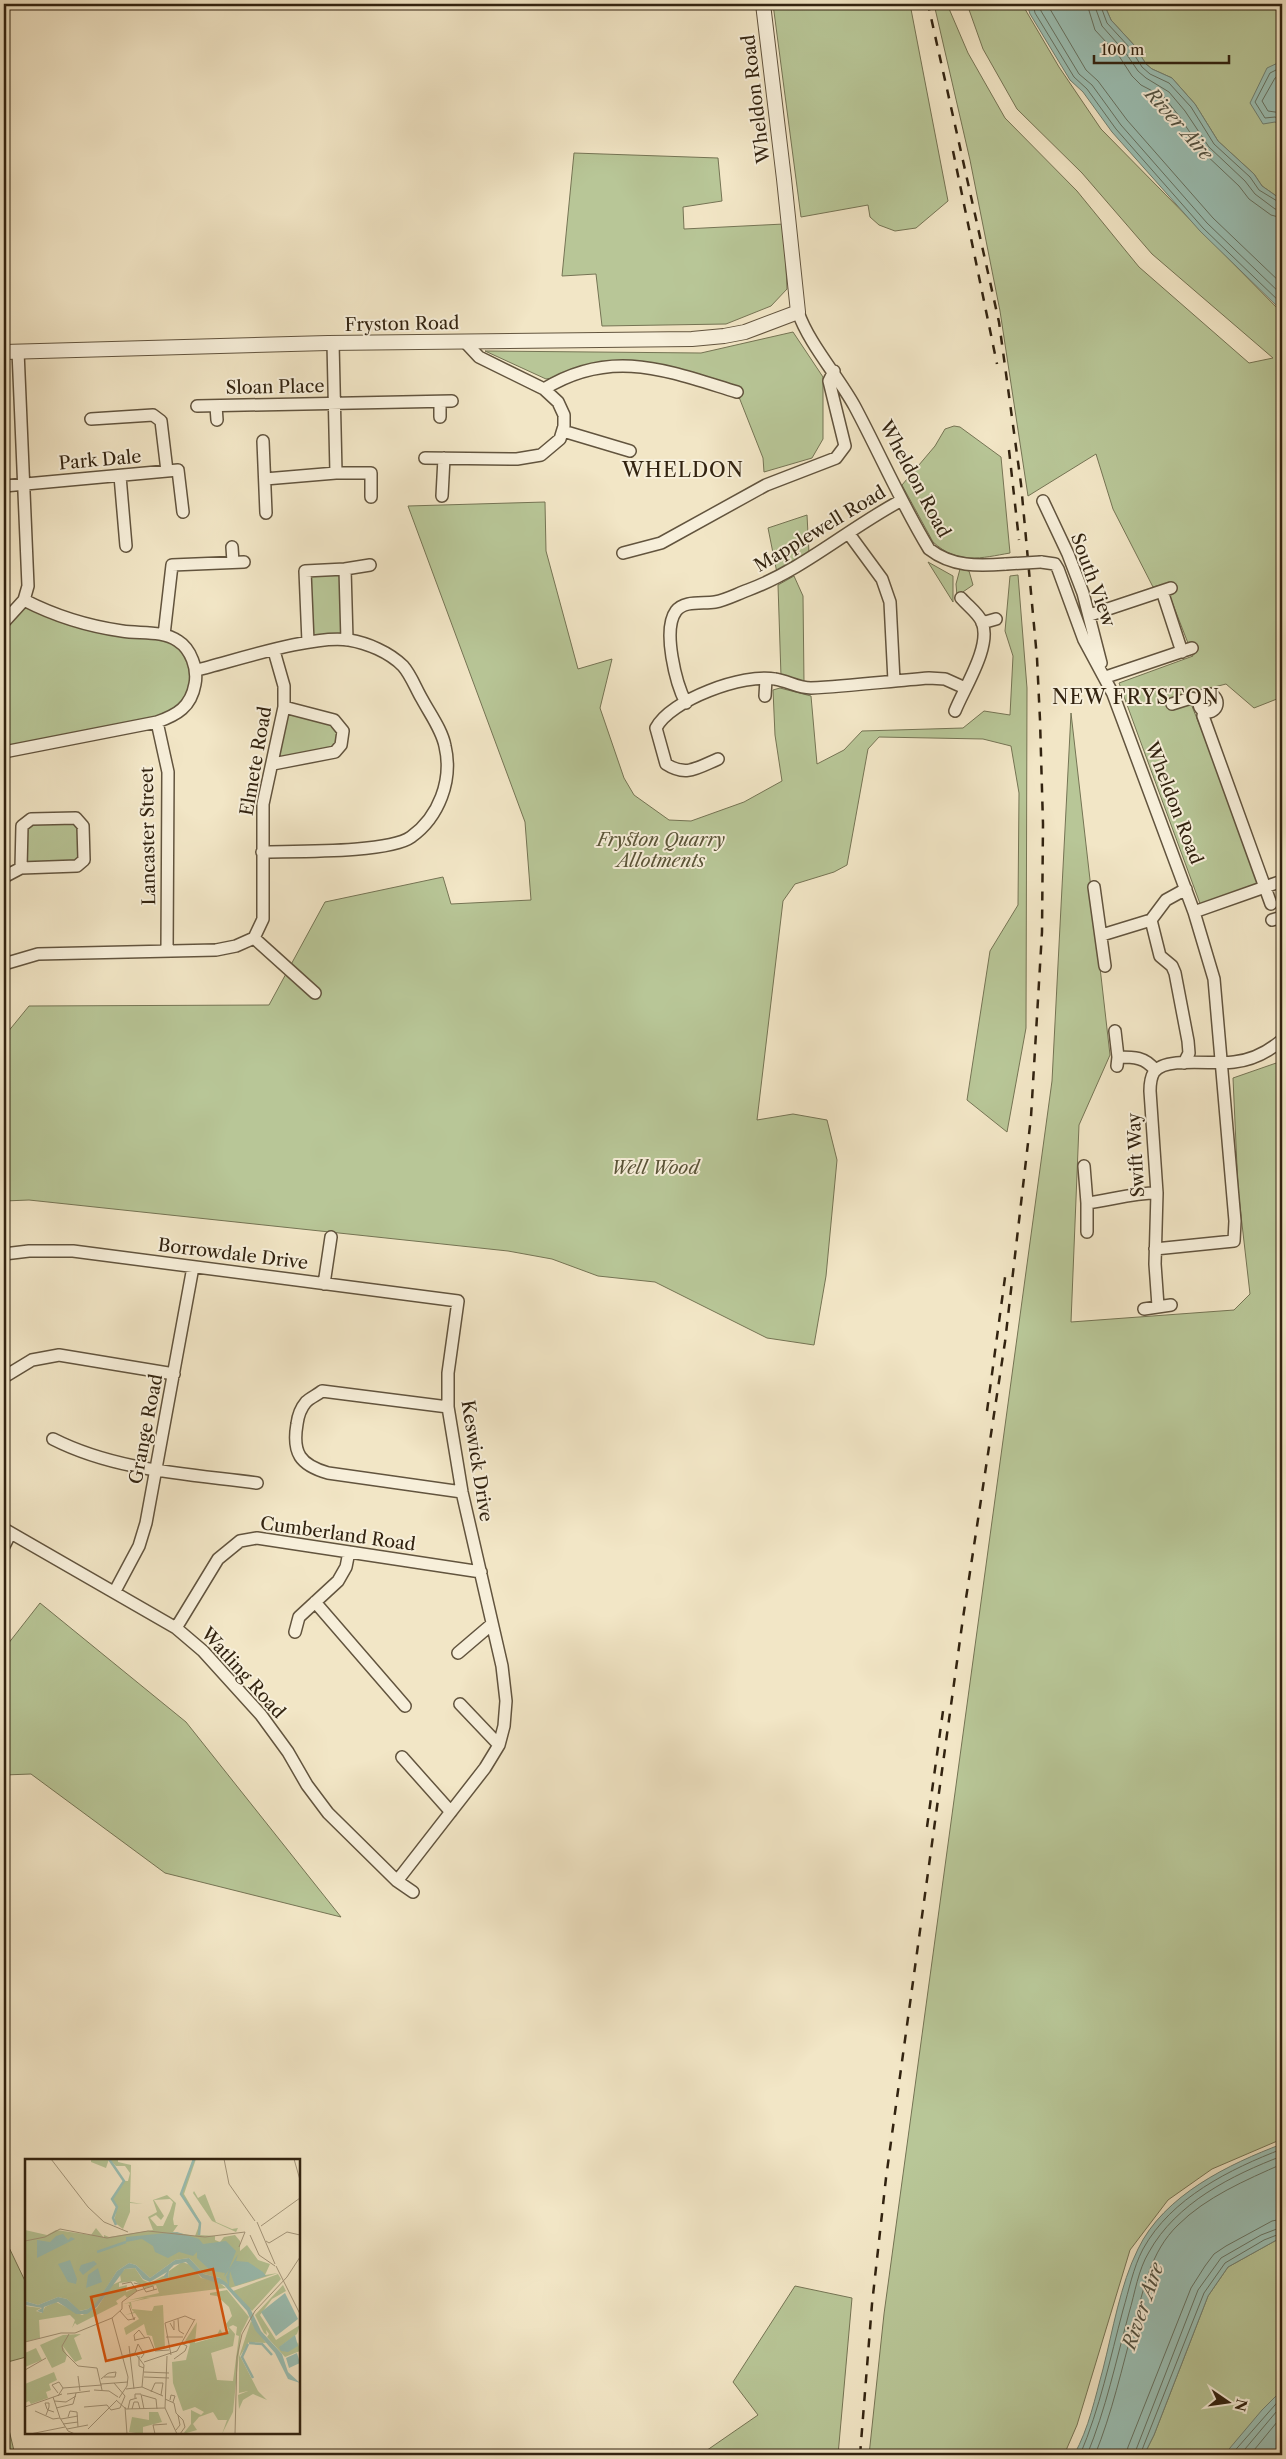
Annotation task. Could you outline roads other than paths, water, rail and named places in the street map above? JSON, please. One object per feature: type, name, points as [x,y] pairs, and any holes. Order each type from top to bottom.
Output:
[{"type":"street","name":"Wheldon Road","points":[[763,4],[798,312],[807,333],[834,370],[855,407],[928,549],[949,561],[979,566],[1041,562],[1055,564],[1084,640],[1104,676],[1194,912],[1214,979],[1222,1063],[1234,1242],[1155,1249]]},
{"type":"street","name":"Fryston Road","points":[[4,352],[333,343],[724,336],[745,332],[798,312]]},
{"type":"street","points":[[425,458],[517,458],[541,455],[560,439],[563,431],[564,415],[558,402],[544,389],[479,358],[465,342]]},
{"type":"street","name":"Sloan Place","points":[[333,343],[336,473]]},
{"type":"street","points":[[4,622],[24,600],[28,572],[18,351]]},
{"type":"street","points":[[544,389],[566,376],[588,369],[630,366],[662,369],[737,392]]},
{"type":"street","points":[[623,553],[661,543],[766,485],[836,458],[845,446],[829,381],[834,370]]},
{"type":"street","points":[[440,402],[440,417]]},
{"type":"street","name":"Sloan Place","points":[[197,406],[452,402]]},
{"type":"street","name":"Sloan Place","points":[[216,406],[217,420]]},
{"type":"street","points":[[91,419],[153,415],[161,421],[183,512]]},
{"type":"street","points":[[563,431],[630,451]]},
{"type":"street","points":[[263,441],[266,513]]},
{"type":"street","points":[[442,496],[444,458]]},
{"type":"street","name":"Park Dale","points":[[4,486],[172,471]]},
{"type":"street","points":[[264,479],[336,473],[371,473],[371,497]]},
{"type":"street","points":[[120,476],[126,546]]},
{"type":"street","name":"Mapplewell Road","points":[[686,703],[674,673],[670,628],[677,609],[685,605],[716,602],[772,581],[849,534],[874,515],[902,500]]},
{"type":"street","name":"South View","points":[[1043,501],[1068,554],[1090,615],[1104,676]]},
{"type":"street","points":[[849,534],[882,579],[890,602],[894,681]]},
{"type":"street","points":[[164,635],[172,565],[238,562],[232,547]]},
{"type":"street","points":[[308,642],[305,571],[345,569],[370,565]]},
{"type":"street","points":[[345,569],[347,640]]},
{"type":"street","points":[[1090,615],[1166,589],[1187,650],[1104,676]]},
{"type":"street","points":[[956,711],[980,656],[984,639],[982,623],[961,598]]},
{"type":"street","points":[[4,752],[157,722],[175,715],[184,708],[191,697],[197,670],[190,654],[179,641],[164,635],[123,631],[81,623],[49,613],[24,600]]},
{"type":"street","points":[[982,623],[996,619]]},
{"type":"street","points":[[197,670],[330,638],[364,643],[403,666],[436,723],[445,746],[447,771],[442,798],[429,822],[410,838],[388,847],[262,852]]},
{"type":"street","name":"Elmete Road","points":[[254,938],[262,919],[263,804],[284,707],[284,686],[274,650]]},
{"type":"street","points":[[718,760],[688,771],[677,771],[666,764],[656,728],[661,718],[708,690],[732,683],[774,678],[800,687],[809,688],[945,679],[965,688]]},
{"type":"street","points":[[765,696],[766,679]]},
{"type":"street","points":[[1172,704],[1192,698],[1202,705],[1203,716],[1271,904]]},
{"type":"street","points":[[273,764],[335,752],[341,744],[343,731],[334,720],[284,707]]},
{"type":"street","name":"Lancaster Street","points":[[157,722],[168,772],[166,951]]},
{"type":"street","points":[[4,877],[21,868],[77,866],[84,860],[83,826],[76,818],[31,819],[22,826],[21,868]]},
{"type":"street","points":[[1194,912],[1282,881]]},
{"type":"street","points":[[1094,887],[1105,966]]},
{"type":"street","points":[[1102,935],[1151,920],[1166,900],[1186,889]]},
{"type":"street","points":[[1151,920],[1160,956],[1172,966],[1176,973],[1189,1053],[1184,1063]]},
{"type":"street","points":[[4,964],[38,954],[216,950],[236,946],[254,938],[315,993]]},
{"type":"street","points":[[1115,1031],[1118,1062],[1142,1059],[1150,1063],[1155,1070],[1166,1065],[1222,1063],[1251,1059],[1271,1049],[1282,1040]]},
{"type":"street","name":"Swift Way","points":[[1155,1070],[1150,1091],[1157,1193],[1155,1249],[1158,1306]]},
{"type":"street","points":[[1084,1166],[1087,1232]]},
{"type":"street","points":[[1087,1203],[1138,1193],[1157,1193]]},
{"type":"street","points":[[324,1284],[331,1237]]},
{"type":"street","name":"Borrowdale Drive","points":[[4,1254],[29,1251],[73,1251],[458,1301]]},
{"type":"street","name":"Grange Road","points":[[115,1591],[139,1546],[157,1470],[193,1267]]},
{"type":"street","name":"Keswick Drive","points":[[398,1881],[485,1768],[499,1745],[504,1726],[506,1701],[502,1666],[462,1492],[448,1407],[448,1373],[458,1301]]},
{"type":"street","points":[[1144,1310],[1171,1305]]},
{"type":"street","points":[[4,1378],[32,1360],[59,1355],[174,1374]]},
{"type":"street","points":[[448,1407],[322,1391],[306,1401],[299,1412],[295,1444],[301,1459],[312,1469],[328,1473],[462,1492]]},
{"type":"street","points":[[53,1439],[97,1458],[157,1470],[257,1484]]},
{"type":"street","points":[[4,1546],[7,1531]]},
{"type":"street","name":"Watling Road","points":[[7,1531],[115,1591],[176,1628],[203,1651],[261,1714],[288,1752],[307,1785],[328,1813],[398,1881],[413,1892]]},
{"type":"street","name":"Cumberland Road","points":[[176,1628],[218,1559],[240,1541],[257,1538],[481,1572]]},
{"type":"street","points":[[295,1632],[299,1617],[338,1581],[346,1567],[349,1552]]},
{"type":"street","points":[[315,1602],[405,1706]]},
{"type":"street","points":[[458,1653],[492,1624]]},
{"type":"street","points":[[460,1704],[499,1745]]},
{"type":"street","points":[[402,1757],[451,1812]]},
{"type":"water","name":"River Aire","points":[[1027,4],[1104,4],[1111,20],[1134,45],[1146,64],[1152,69],[1172,78],[1195,104],[1218,141],[1254,174],[1262,186],[1282,200],[1282,311],[1200,231],[1112,132],[1083,92],[1070,80],[1030,14]]},
{"type":"water","points":[[1282,61],[1282,125],[1275,122],[1263,124],[1250,103],[1267,68]]},
{"type":"water","name":"River Aire","points":[[1282,2144],[1282,2237],[1228,2267],[1208,2296],[1154,2435],[1144,2455],[1074,2455],[1091,2413],[1126,2277],[1138,2249],[1149,2230],[1181,2197],[1200,2184],[1241,2161]]},
{"type":"water","points":[[1282,2390],[1282,2455],[1224,2455],[1262,2410]]},
{"type":"railway","points":[[860,2455],[872,2304],[886,2178],[963,1618],[1005,1342],[1031,1117],[1042,932],[1043,824],[1040,720],[1037,658],[1021,484],[999,322],[928,4]]},
{"type":"railway","points":[[953,151],[997,364]]},
{"type":"railway","points":[[1009,450],[1019,540]]},
{"type":"railway","points":[[987,1411],[1006,1270]]},
{"type":"railway","points":[[927,1827],[943,1711]]},
{"type":"district","name":"WHELDON","points":[[683,470]]},
{"type":"district","name":"NEW FRYSTON","points":[[1136,697]]},
{"type":"park label","name":"Fryston Quarry Allotments","points":[[661,850]]},
{"type":"park label","name":"Well Wood","points":[[655,1168]]}]
